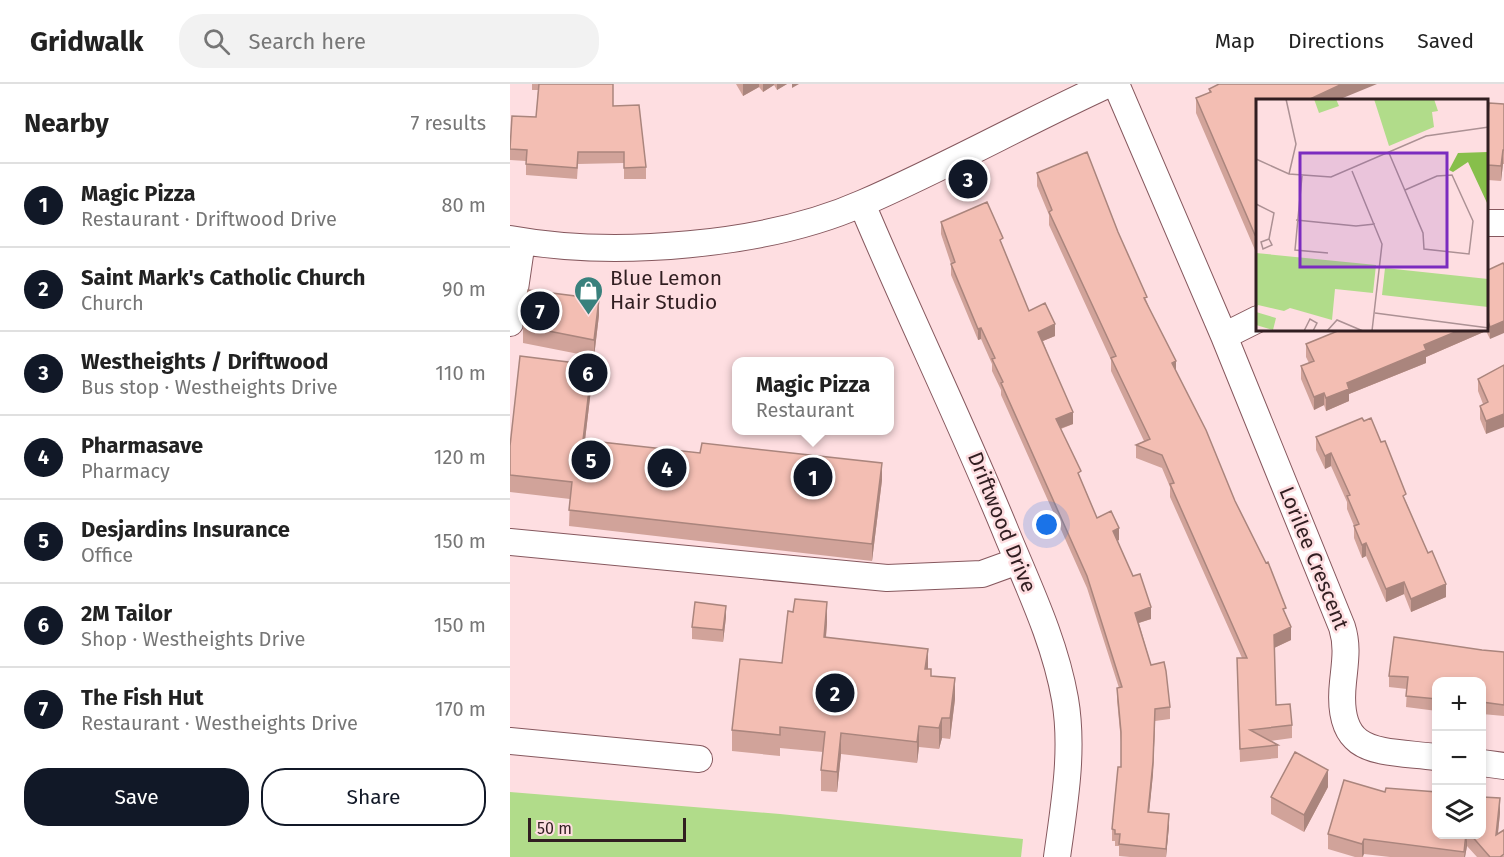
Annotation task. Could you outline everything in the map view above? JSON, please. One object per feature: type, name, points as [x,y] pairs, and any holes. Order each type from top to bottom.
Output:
[{"type":"street","points":[[510,323],[516,240],[604,246],[722,242],[763,234],[862,204],[1108,84]]},
{"type":"street","name":"Lorilee Crescent","points":[[1116,84],[1224,336],[1346,641],[1340,708],[1349,732],[1360,743],[1373,748],[1432,756]]},
{"type":"street","name":"Driftwood Drive","points":[[862,204],[919,336],[964,429],[1053,646],[1065,701],[1069,759],[1057,857]]},
{"type":"street","points":[[1224,336],[1256,321]]},
{"type":"street","points":[[510,542],[887,578],[982,574],[1018,561]]},
{"type":"street","points":[[510,741],[699,759]]},
{"type":"street","points":[[1486,763],[1504,765]]},
{"type":"green space","points":[[510,792],[780,814],[1023,839],[1021,857],[510,857]]},
{"type":"building","points":[[539,84],[613,84],[613,106],[639,105],[646,167],[624,168],[624,152],[578,152],[577,168],[526,164],[527,150],[510,149],[512,116],[536,117]]},
{"type":"building","points":[[1219,84],[1342,84],[1310,99],[1256,99],[1255,235],[1196,98],[1211,92],[1209,89]]},
{"type":"building","points":[[1489,103],[1504,104],[1504,150],[1501,166],[1489,165]]},
{"type":"building","points":[[1087,152],[1118,232],[1147,297],[1144,298],[1176,361],[1172,363],[1206,430],[1235,501],[1266,563],[1268,562],[1286,608],[1283,609],[1291,627],[1274,635],[1276,705],[1290,704],[1292,725],[1250,730],[1278,745],[1240,749],[1237,658],[1247,658],[1170,484],[1174,483],[1162,455],[1136,445],[1150,439],[1111,358],[1116,356],[1049,212],[1052,210],[1037,173]]},
{"type":"building","points":[[987,202],[1003,238],[1000,240],[1029,311],[1045,303],[1055,324],[1038,332],[1073,412],[1056,419],[1081,471],[1078,473],[1097,518],[1111,511],[1119,528],[1113,531],[1133,576],[1140,574],[1151,607],[1135,613],[1151,665],[1164,662],[1166,671],[1170,707],[1155,709],[1148,812],[1169,814],[1166,849],[1119,844],[1120,834],[1115,834],[1115,830],[1112,829],[1118,767],[1121,767],[1117,688],[1122,687],[1087,576],[1001,383],[1003,382],[992,359],[995,358],[981,328],[978,329],[951,264],[955,262],[941,222]]},
{"type":"building","points":[[1503,263],[1504,265],[1504,321],[1490,327],[1489,324],[1489,270]]},
{"type":"building","points":[[528,290],[599,299],[594,340],[523,326]]},
{"type":"building","points":[[1335,332],[1455,332],[1424,345],[1426,350],[1347,383],[1349,389],[1326,398],[1324,393],[1314,397],[1301,366],[1314,361],[1306,344]]},
{"type":"building","points":[[520,356],[592,365],[583,440],[700,453],[702,443],[882,463],[872,544],[569,510],[572,482],[510,475],[510,446]]},
{"type":"building","points":[[1504,365],[1504,414],[1486,421],[1480,406],[1488,402],[1478,379]]},
{"type":"building","points":[[1362,418],[1364,421],[1371,418],[1381,442],[1385,441],[1406,494],[1403,496],[1428,553],[1432,551],[1446,584],[1411,599],[1404,582],[1386,589],[1366,543],[1362,545],[1354,526],[1359,524],[1347,496],[1350,495],[1331,453],[1325,456],[1316,437]]},
{"type":"building","points":[[795,599],[827,602],[824,637],[928,649],[925,669],[931,669],[931,676],[955,678],[950,718],[942,718],[939,728],[919,726],[917,742],[841,733],[837,772],[821,770],[825,732],[780,727],[780,735],[732,730],[740,659],[782,663],[788,611],[793,612]]},
{"type":"building","points":[[695,602],[726,606],[723,630],[692,627]]},
{"type":"building","points":[[1394,637],[1504,652],[1504,705],[1486,703],[1486,677],[1432,677],[1432,699],[1406,696],[1408,677],[1389,676]]},
{"type":"building","points":[[1295,752],[1328,770],[1304,815],[1271,797]]},
{"type":"building","points":[[1344,780],[1385,792],[1386,788],[1432,792],[1432,839],[1465,839],[1464,852],[1364,839],[1362,844],[1328,834]]},
{"type":"building","points":[[1486,797],[1500,798],[1496,835],[1504,830],[1504,854],[1500,857],[1490,857],[1474,839],[1486,839]]},
{"type":"place","name":"Westheights / Driftwood","points":[[968,179]]},
{"type":"place","name":"The Fish Hut","points":[[540,311]]},
{"type":"place","name":"Blue Lemon Hair Studio","points":[[589,316]]},
{"type":"place","name":"2M Tailor","points":[[588,373]]},
{"type":"place","name":"Desjardins Insurance","points":[[591,460]]},
{"type":"place","name":"Pharmasave","points":[[667,468]]},
{"type":"place","name":"Magic Pizza","points":[[813,477]]},
{"type":"place","name":"Saint Mark's Catholic Church","points":[[835,693]]}]
